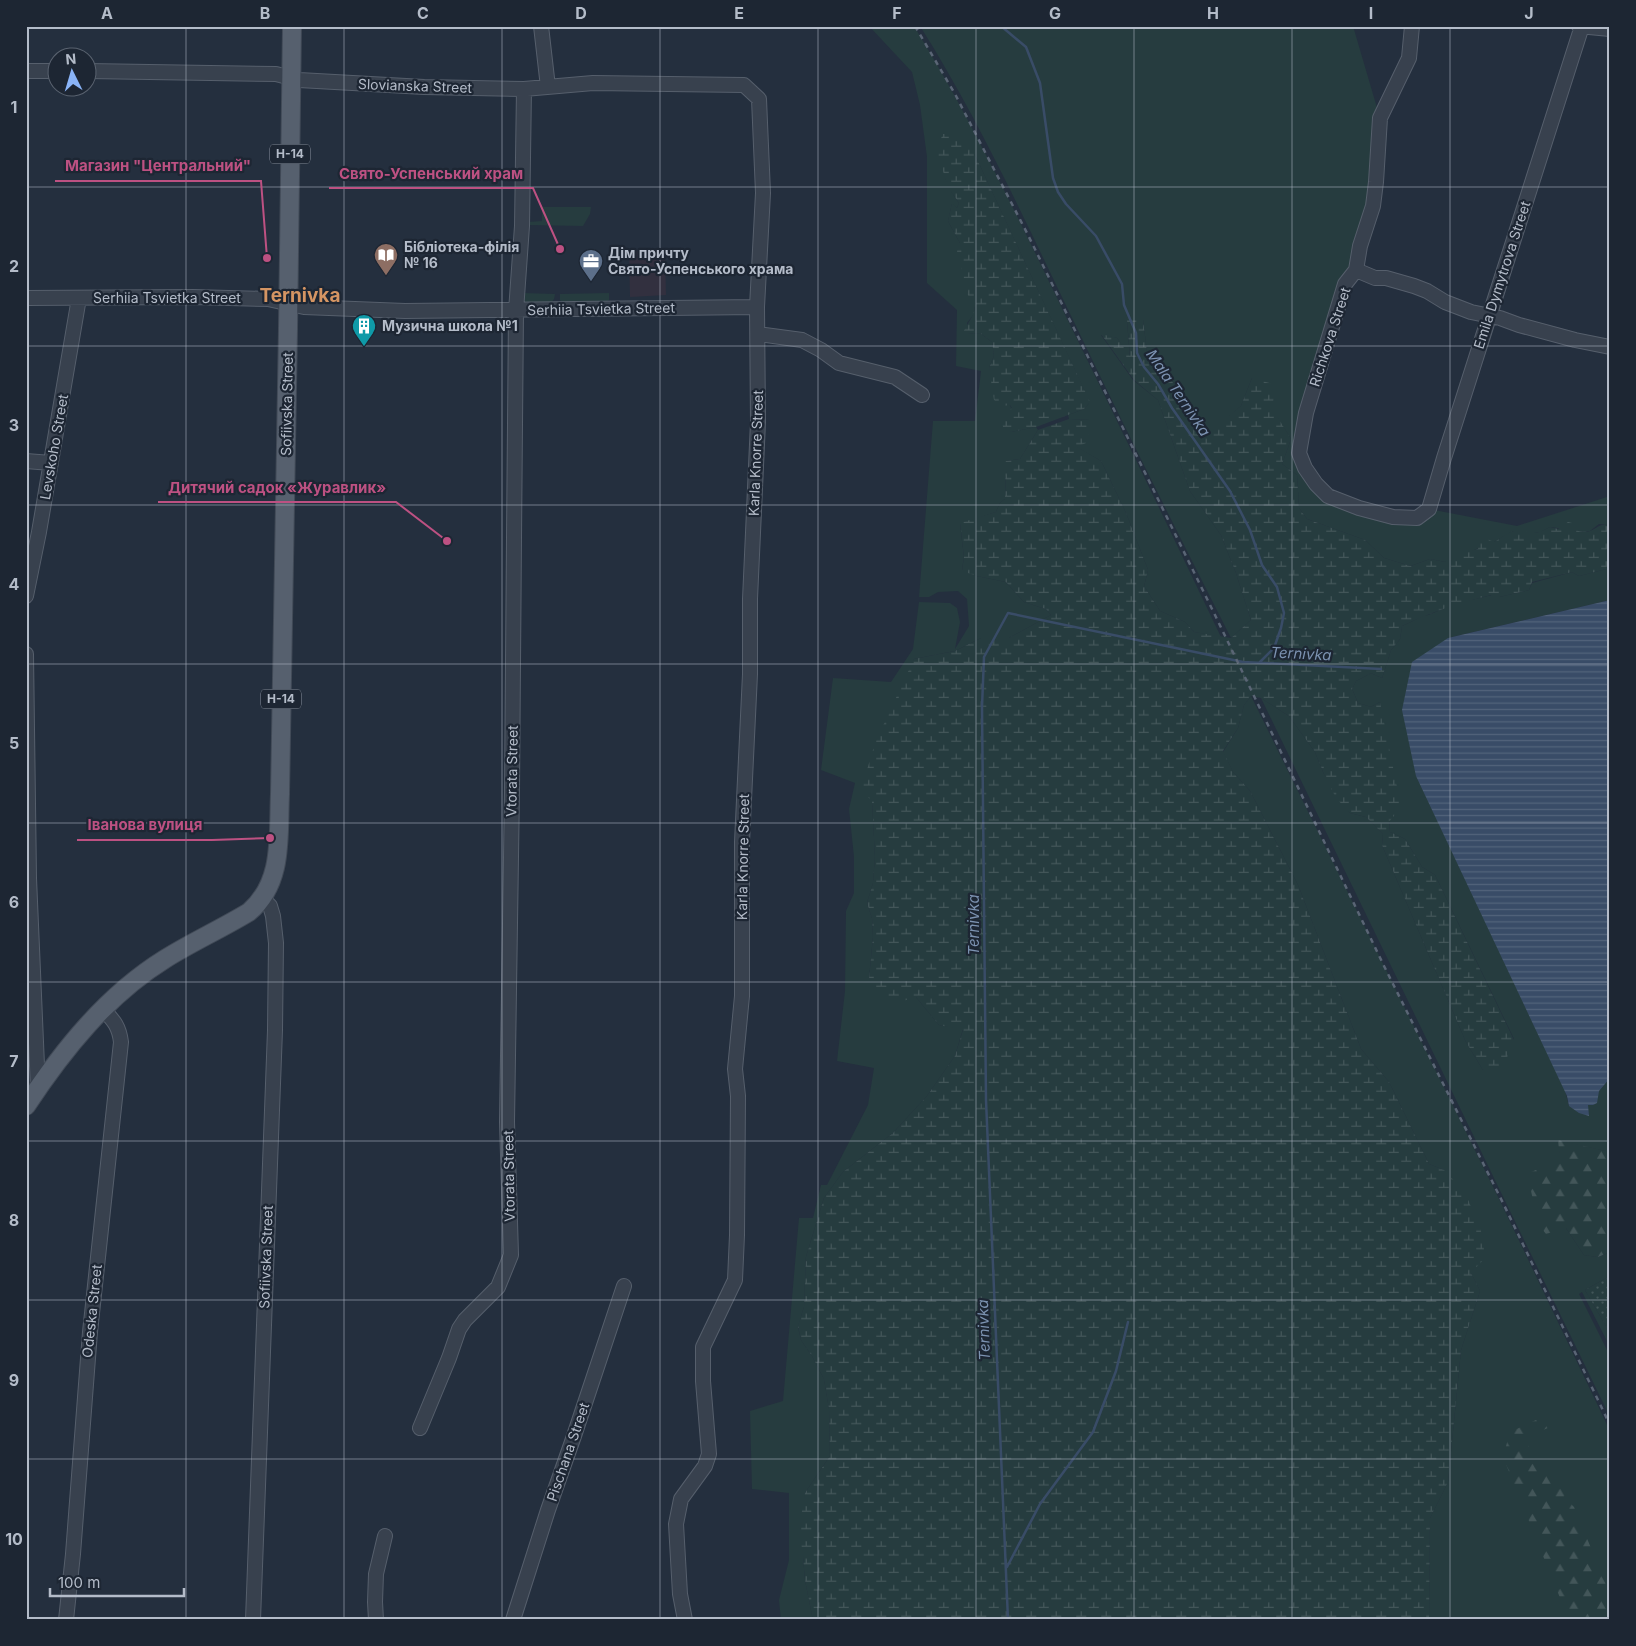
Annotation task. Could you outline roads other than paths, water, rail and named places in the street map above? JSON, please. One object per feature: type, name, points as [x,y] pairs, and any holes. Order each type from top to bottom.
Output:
[{"type":"main road","name":"Sofiivska Street","points":[[38,1089],[62,1055],[103,1009],[152,967],[177,951],[230,924],[249,912],[262,898],[272,881],[275,870],[280,794],[292,26]]},
{"type":"main road","name":"Н-14","points":[[26,1106],[38,1089]]},
{"type":"street","points":[[541,26],[548,87]]},
{"type":"street","name":"Richkova Street","points":[[1412,26],[1409,58],[1380,118],[1373,206],[1360,246],[1356,270],[1346,284],[1306,413],[1299,453],[1305,468],[1316,484],[1328,496],[1359,508],[1392,517],[1417,518]]},
{"type":"street","points":[[1581,27],[1610,29]]},
{"type":"street","name":"Emila Dymytrova Street","points":[[1417,518],[1429,509],[1581,27]]},
{"type":"street","points":[[26,71],[48,71]]},
{"type":"street","name":"Slovianska Street","points":[[98,72],[276,74],[299,80],[387,86],[524,89],[593,83],[744,84]]},
{"type":"street","name":"Karla Knorre Street","points":[[685,1620],[680,1585],[676,1524],[681,1498],[705,1466],[709,1454],[702,1347],[735,1280],[737,1235],[738,1096],[735,1069],[742,996],[742,842],[750,674],[750,599],[758,422],[757,307],[763,193],[759,99],[744,84]]},
{"type":"street","name":"Vtorata Street","points":[[420,1428],[459,1329],[465,1320],[498,1287],[511,1255],[507,1122],[516,311],[522,226],[524,89]]},
{"type":"street","points":[[1356,270],[1375,278],[1386,278],[1414,286],[1470,312],[1610,347]]},
{"type":"street","name":"Serhiia Tsvietka Street","points":[[26,298],[193,297],[268,300],[304,307],[405,311],[757,307]]},
{"type":"street","name":"Levskoho Street","points":[[26,596],[39,532],[79,298]]},
{"type":"street","points":[[758,334],[802,340],[821,350],[839,363],[895,377],[922,395]]},
{"type":"street","points":[[26,461],[50,463]]},
{"type":"street","points":[[26,654],[29,878],[38,1089]]},
{"type":"street","name":"Sofiivska Street","points":[[253,1620],[275,1021],[275,934],[270,906],[262,898]]},
{"type":"street","name":"Odeska Street","points":[[66,1620],[90,1332],[121,1042],[119,1030],[114,1020],[103,1009]]},
{"type":"street","name":"Pischana Street","points":[[513,1620],[624,1286]]},
{"type":"street","points":[[376,1620],[376,1574],[385,1536]]},
{"type":"water","points":[[1610,600],[1610,1078],[1599,1091],[1597,1103],[1588,1105],[1589,1116],[1579,1113],[1569,1106],[1567,1096],[1416,776],[1402,710],[1412,662],[1448,638]]},
{"type":"waterway","name":"Mala Ternivka","points":[[1001,26],[1026,47],[1040,83],[1053,178],[1058,192],[1066,204],[1096,236],[1122,284],[1124,305],[1136,333],[1137,353],[1144,367],[1158,384],[1172,408],[1230,491],[1250,530],[1262,565],[1277,587],[1284,613],[1281,628],[1274,648],[1260,662]]},
{"type":"waterway","name":"Ternivka","points":[[1008,1620],[986,1100],[982,707],[984,657],[1008,613],[1243,662],[1381,669]]},
{"type":"waterway","points":[[1007,1567],[1040,1504],[1093,1432],[1116,1371],[1128,1322]]},
{"type":"railway","points":[[915,26],[955,94],[1027,233],[1610,1425]]},
{"type":"place","name":"Свято-Успенський храм","points":[[560,249]]},
{"type":"place","name":"Магазин \"Центральний\"","points":[[267,258]]},
{"type":"place","name":"Бібліотека-філія № 16","points":[[386,276]]},
{"type":"place","name":"Дім причту Свято-Успенського храма","points":[[591,282]]},
{"type":"place","name":"Музична школа №1","points":[[364,347]]},
{"type":"place","name":"Дитячий садок «Журавлик»","points":[[447,541]]},
{"type":"place","name":"Іванова вулиця","points":[[270,838]]},
{"type":"district","name":"Ternivka","points":[[300,295]]}]
